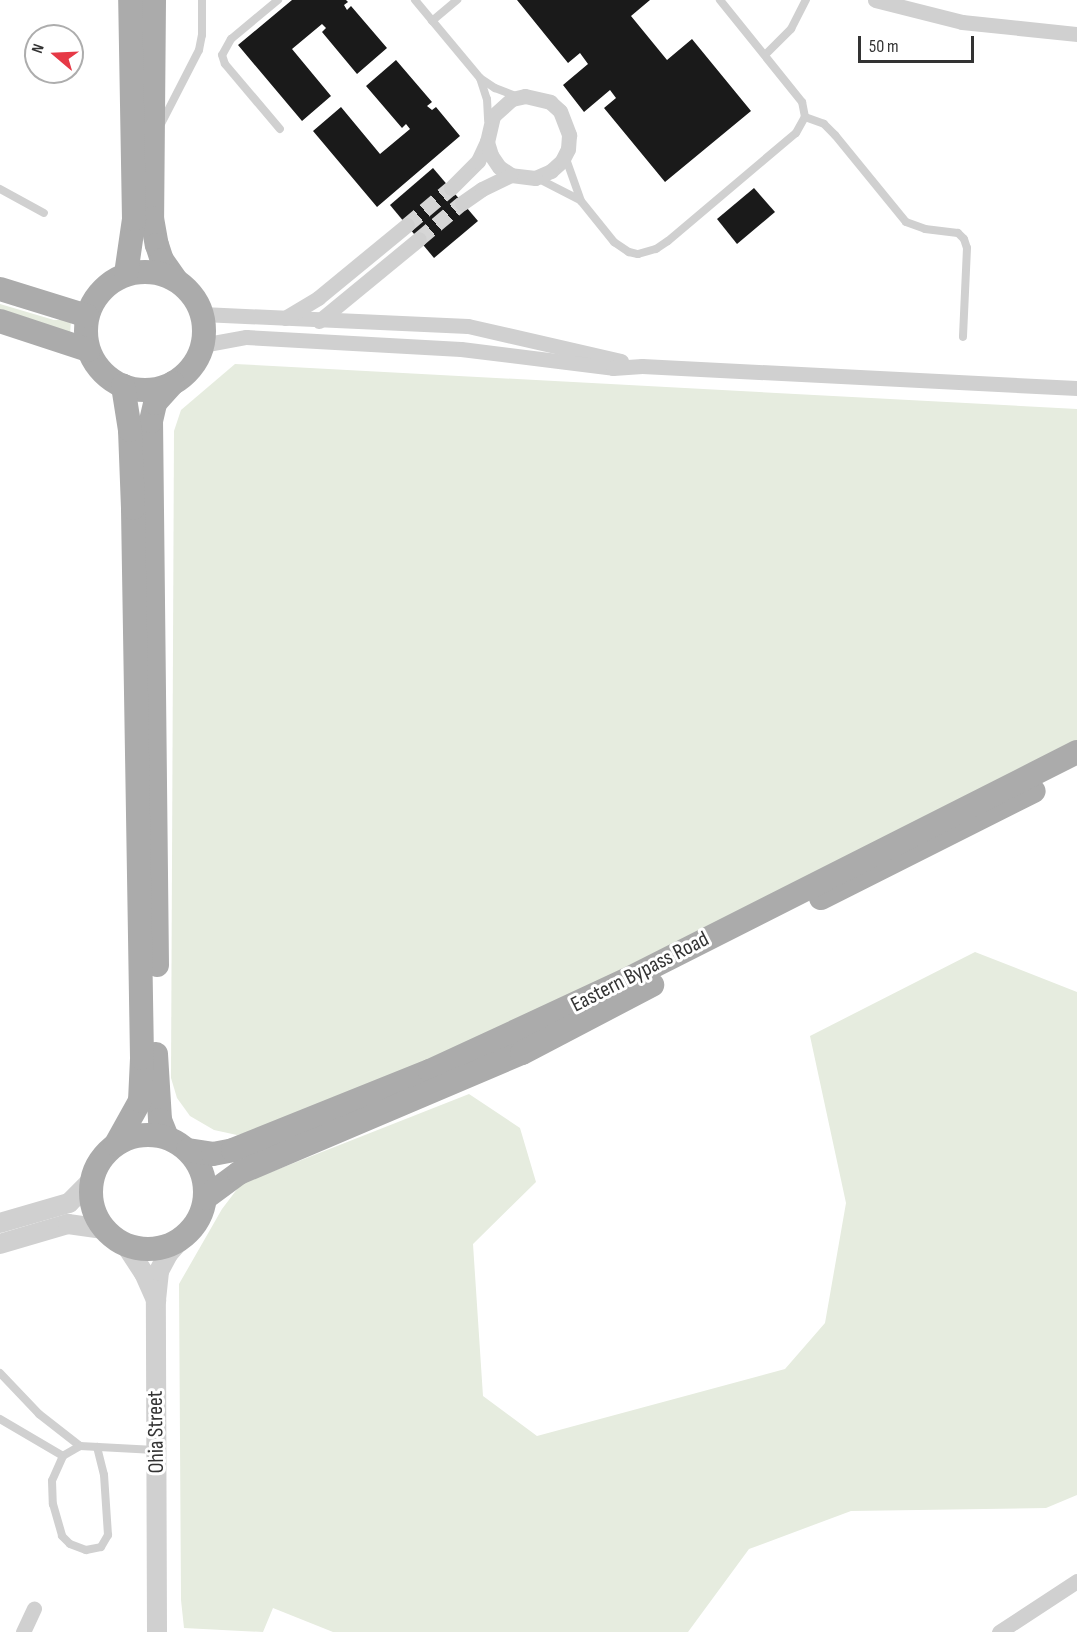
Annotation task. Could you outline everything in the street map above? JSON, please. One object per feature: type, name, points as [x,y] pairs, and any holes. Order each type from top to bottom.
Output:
[{"type":"main road","points":[[126,274],[134,219],[130,0]]},
{"type":"main road","points":[[154,0],[152,218],[162,260],[176,280],[192,295],[202,314],[202,345],[190,369],[173,383],[155,403],[152,412],[150,469],[157,819],[156,1071],[160,1120],[167,1137]]},
{"type":"main road","points":[[173,383],[148,390],[123,386],[101,372],[88,350],[87,316],[91,305],[106,286],[126,274],[147,271],[176,280]]},
{"type":"main road","points":[[0,289],[87,316]]},
{"type":"main road","points":[[0,321],[88,350]]},
{"type":"main road","points":[[116,1144],[141,1135],[167,1137],[188,1150],[201,1168],[205,1197],[198,1220],[181,1239],[158,1248],[141,1249],[125,1244],[104,1229],[93,1206],[92,1180],[103,1156],[116,1144],[140,1101],[142,1058],[134,507],[130,430],[123,386]]},
{"type":"main road","name":"Eastern Bypass Road","points":[[188,1150],[213,1154],[233,1150],[430,1071],[628,979],[1077,752]]},
{"type":"main road","name":"Eastern Bypass Road","points":[[205,1197],[239,1173],[522,1053],[733,942],[1077,770]]},
{"type":"street","points":[[875,0],[962,22],[1077,34]]},
{"type":"street","points":[[451,188],[468,173],[501,106],[522,97],[538,97],[560,111],[569,135],[565,155],[551,171],[536,178],[511,175],[462,202]]},
{"type":"street","points":[[488,135],[495,161],[511,175]]},
{"type":"street","points":[[285,318],[318,298],[406,225]]},
{"type":"street","points":[[292,339],[322,320],[419,239]]},
{"type":"street","points":[[202,314],[468,326],[642,366]]},
{"type":"street","points":[[202,345],[246,336],[461,349],[605,367],[642,366],[1077,388]]},
{"type":"street","points":[[0,1223],[69,1203],[92,1180]]},
{"type":"street","points":[[0,1244],[68,1224],[104,1229]]},
{"type":"street","name":"Ohia Street","points":[[157,1632],[156,1300],[159,1271],[168,1254],[181,1239]]},
{"type":"street","points":[[125,1244],[139,1265],[156,1300]]},
{"type":"street","points":[[999,1632],[1077,1581]]},
{"type":"street","points":[[23,1632],[34,1608]]},
{"type":"lane","points":[[153,138],[199,50],[202,36],[202,0]]},
{"type":"lane","points":[[278,0],[231,39],[222,55],[225,64],[280,129]]},
{"type":"lane","points":[[415,0],[480,78],[507,93],[522,97]]},
{"type":"lane","points":[[432,21],[457,0]]},
{"type":"lane","points":[[565,155],[581,201],[622,249],[638,254],[648,253],[686,227],[796,133],[805,117],[802,102],[720,0]]},
{"type":"lane","points":[[765,55],[791,29],[806,0]]},
{"type":"lane","points":[[480,78],[487,99],[488,135]]},
{"type":"lane","points":[[805,117],[824,124],[835,135],[906,222],[926,229],[958,233],[964,239],[967,248],[963,337]]},
{"type":"lane","points":[[536,178],[581,201]]},
{"type":"lane","points":[[0,189],[44,213]]},
{"type":"lane","points":[[0,1373],[39,1414],[80,1446]]},
{"type":"lane","points":[[0,1419],[63,1456]]},
{"type":"lane","points":[[98,1447],[104,1475],[108,1535],[101,1547],[86,1550],[70,1544],[62,1536],[53,1504],[52,1481],[63,1456],[80,1446],[156,1450]]},
{"type":"shaded area","points":[[0,304],[54,320],[71,320],[70,335],[0,311]]},
{"type":"shaded area","points":[[235,364],[1077,409],[1077,750],[607,989],[297,1121],[237,1135],[214,1130],[190,1116],[177,1098],[171,1078],[174,431],[181,410]]},
{"type":"shaded area","points":[[975,952],[1077,992],[1077,1495],[1046,1508],[851,1511],[749,1549],[688,1632],[333,1632],[273,1608],[263,1632],[184,1628],[181,1600],[179,1284],[222,1209],[241,1184],[469,1094],[520,1128],[536,1182],[473,1244],[483,1396],[537,1436],[785,1369],[825,1323],[846,1203],[810,1036]]},
{"type":"building","points":[[292,0],[346,0],[348,2],[344,5],[347,10],[351,6],[387,48],[357,74],[322,32],[326,28],[322,24],[292,49],[331,96],[302,121],[238,45]]},
{"type":"building","points":[[517,0],[650,0],[631,16],[667,60],[692,39],[751,111],[665,182],[604,108],[616,98],[610,90],[584,112],[563,85],[588,64],[580,53],[568,63]]},
{"type":"building","points":[[396,60],[432,102],[427,106],[432,110],[436,107],[460,136],[377,207],[313,131],[341,107],[380,154],[410,129],[406,124],[402,128],[366,86]]},
{"type":"building","points":[[433,168],[478,221],[434,258],[390,205]]},
{"type":"building","points":[[754,188],[775,212],[737,244],[717,219]]},
{"type":"tunnel","points":[[407,225],[451,188]]},
{"type":"tunnel","points":[[419,239],[462,203]]}]
